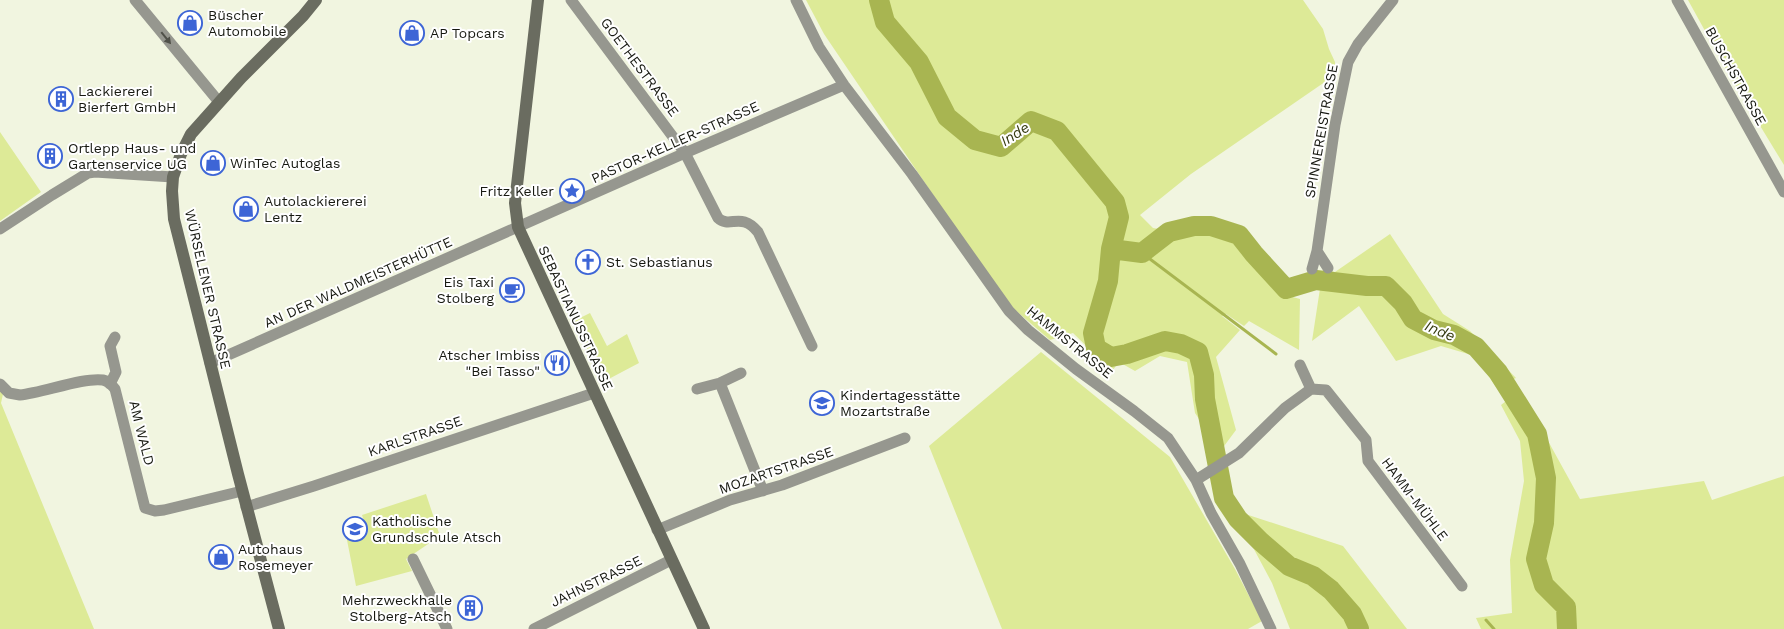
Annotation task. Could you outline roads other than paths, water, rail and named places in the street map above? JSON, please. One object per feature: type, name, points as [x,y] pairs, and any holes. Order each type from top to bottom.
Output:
[{"type":"main road","name":"WÜRSELENER STRASSE","points":[[279,629],[246,507],[174,219],[172,203],[173,177],[181,154],[191,134],[316,0]]},
{"type":"main road","name":"SEBASTIANUSSTRASSE","points":[[538,0],[515,204],[518,227],[656,530],[704,629]]},
{"type":"street","points":[[135,0],[219,102]]},
{"type":"street","name":"GOETHESTRASSE","points":[[571,0],[685,152],[720,220],[723,222],[746,221],[758,232],[812,346]]},
{"type":"street","name":"HAMMSTRASSE","points":[[796,0],[818,47],[844,85],[929,197],[1009,311],[1028,330],[1076,370],[1134,411],[1168,438],[1196,480],[1211,513],[1240,564],[1271,629]]},
{"type":"street","name":"SPINNEREISTRASSE","points":[[1312,269],[1317,251],[1335,125],[1348,62],[1358,44],[1393,0]]},
{"type":"street","name":"BUSCHSTRASSE","points":[[1678,0],[1784,192]]},
{"type":"street","name":"PASTOR-KELLER-STRASSE","points":[[518,227],[685,152],[844,85]]},
{"type":"street","points":[[0,229],[88,173],[173,177]]},
{"type":"street","name":"AN DER WALDMEISTERHÜTTE","points":[[210,363],[518,227]]},
{"type":"street","points":[[1317,251],[1328,268]]},
{"type":"street","points":[[0,384],[9,393],[20,396],[88,381],[104,380],[110,384],[116,372],[110,346],[115,337]]},
{"type":"street","points":[[1196,480],[1239,452],[1285,408],[1311,389],[1300,366]]},
{"type":"street","points":[[697,390],[720,383],[741,373]]},
{"type":"street","points":[[720,383],[763,491]]},
{"type":"street","name":"AM WALD","points":[[110,384],[115,389],[145,508],[155,511],[164,510],[242,491]]},
{"type":"street","name":"HAMM-MÜHLE","points":[[1311,389],[1326,390],[1338,403],[1366,440],[1368,461],[1462,586]]},
{"type":"street","name":"KARLSTRASSE","points":[[246,507],[594,393]]},
{"type":"street","name":"MOZARTSTRASSE","points":[[656,530],[730,500],[824,470],[904,438]]},
{"type":"street","points":[[413,560],[446,629]]},
{"type":"street","name":"JAHNSTRASSE","points":[[534,629],[671,560]]},
{"type":"waterway","name":"Inde","points":[[879,0],[885,22],[919,62],[947,117],[975,140],[1001,147],[1031,121],[1057,131],[1115,202],[1119,217],[1111,249],[1108,281],[1093,333],[1096,348],[1111,357],[1127,354],[1165,341],[1181,344],[1198,352],[1204,375],[1205,399],[1224,498],[1238,519],[1289,566],[1313,576],[1331,590],[1352,614],[1359,629]]},
{"type":"waterway","name":"Inde","points":[[1111,249],[1142,253],[1169,232],[1194,226],[1211,226],[1239,235],[1286,289],[1316,280],[1367,286],[1386,286],[1403,303],[1413,319],[1434,330],[1454,335],[1476,347],[1498,372],[1537,434],[1546,478],[1544,523],[1536,559],[1544,585],[1566,607],[1567,629]]},
{"type":"waterway","points":[[1142,253],[1276,354]]},
{"type":"waterway","points":[[1486,620],[1494,629]]},
{"type":"place","name":"Büscher Automobile","points":[[190,23]]},
{"type":"place","name":"AP Topcars","points":[[412,33]]},
{"type":"place","name":"Lackiererei Bierfert GmbH","points":[[61,99]]},
{"type":"place","name":"Ortlepp Haus- und Gartenservice UG","points":[[50,156]]},
{"type":"place","name":"WinTec Autoglas","points":[[213,163]]},
{"type":"place","name":"Fritz Keller","points":[[572,191]]},
{"type":"place","name":"Autolackiererei Lentz","points":[[246,209]]},
{"type":"place","name":"St. Sebastianus","points":[[588,262]]},
{"type":"place","name":"Eis Taxi Stolberg","points":[[512,290]]},
{"type":"place","name":"Atscher Imbiss \"Bei Tasso\"","points":[[557,363]]},
{"type":"place","name":"Kindertagesstätte Mozartstraße","points":[[822,403]]},
{"type":"place","name":"Katholische Grundschule Atsch","points":[[355,529]]},
{"type":"place","name":"Autohaus Rosemeyer","points":[[221,557]]},
{"type":"place","name":"Mehrzweckhalle Stolberg-Atsch","points":[[470,608]]}]
